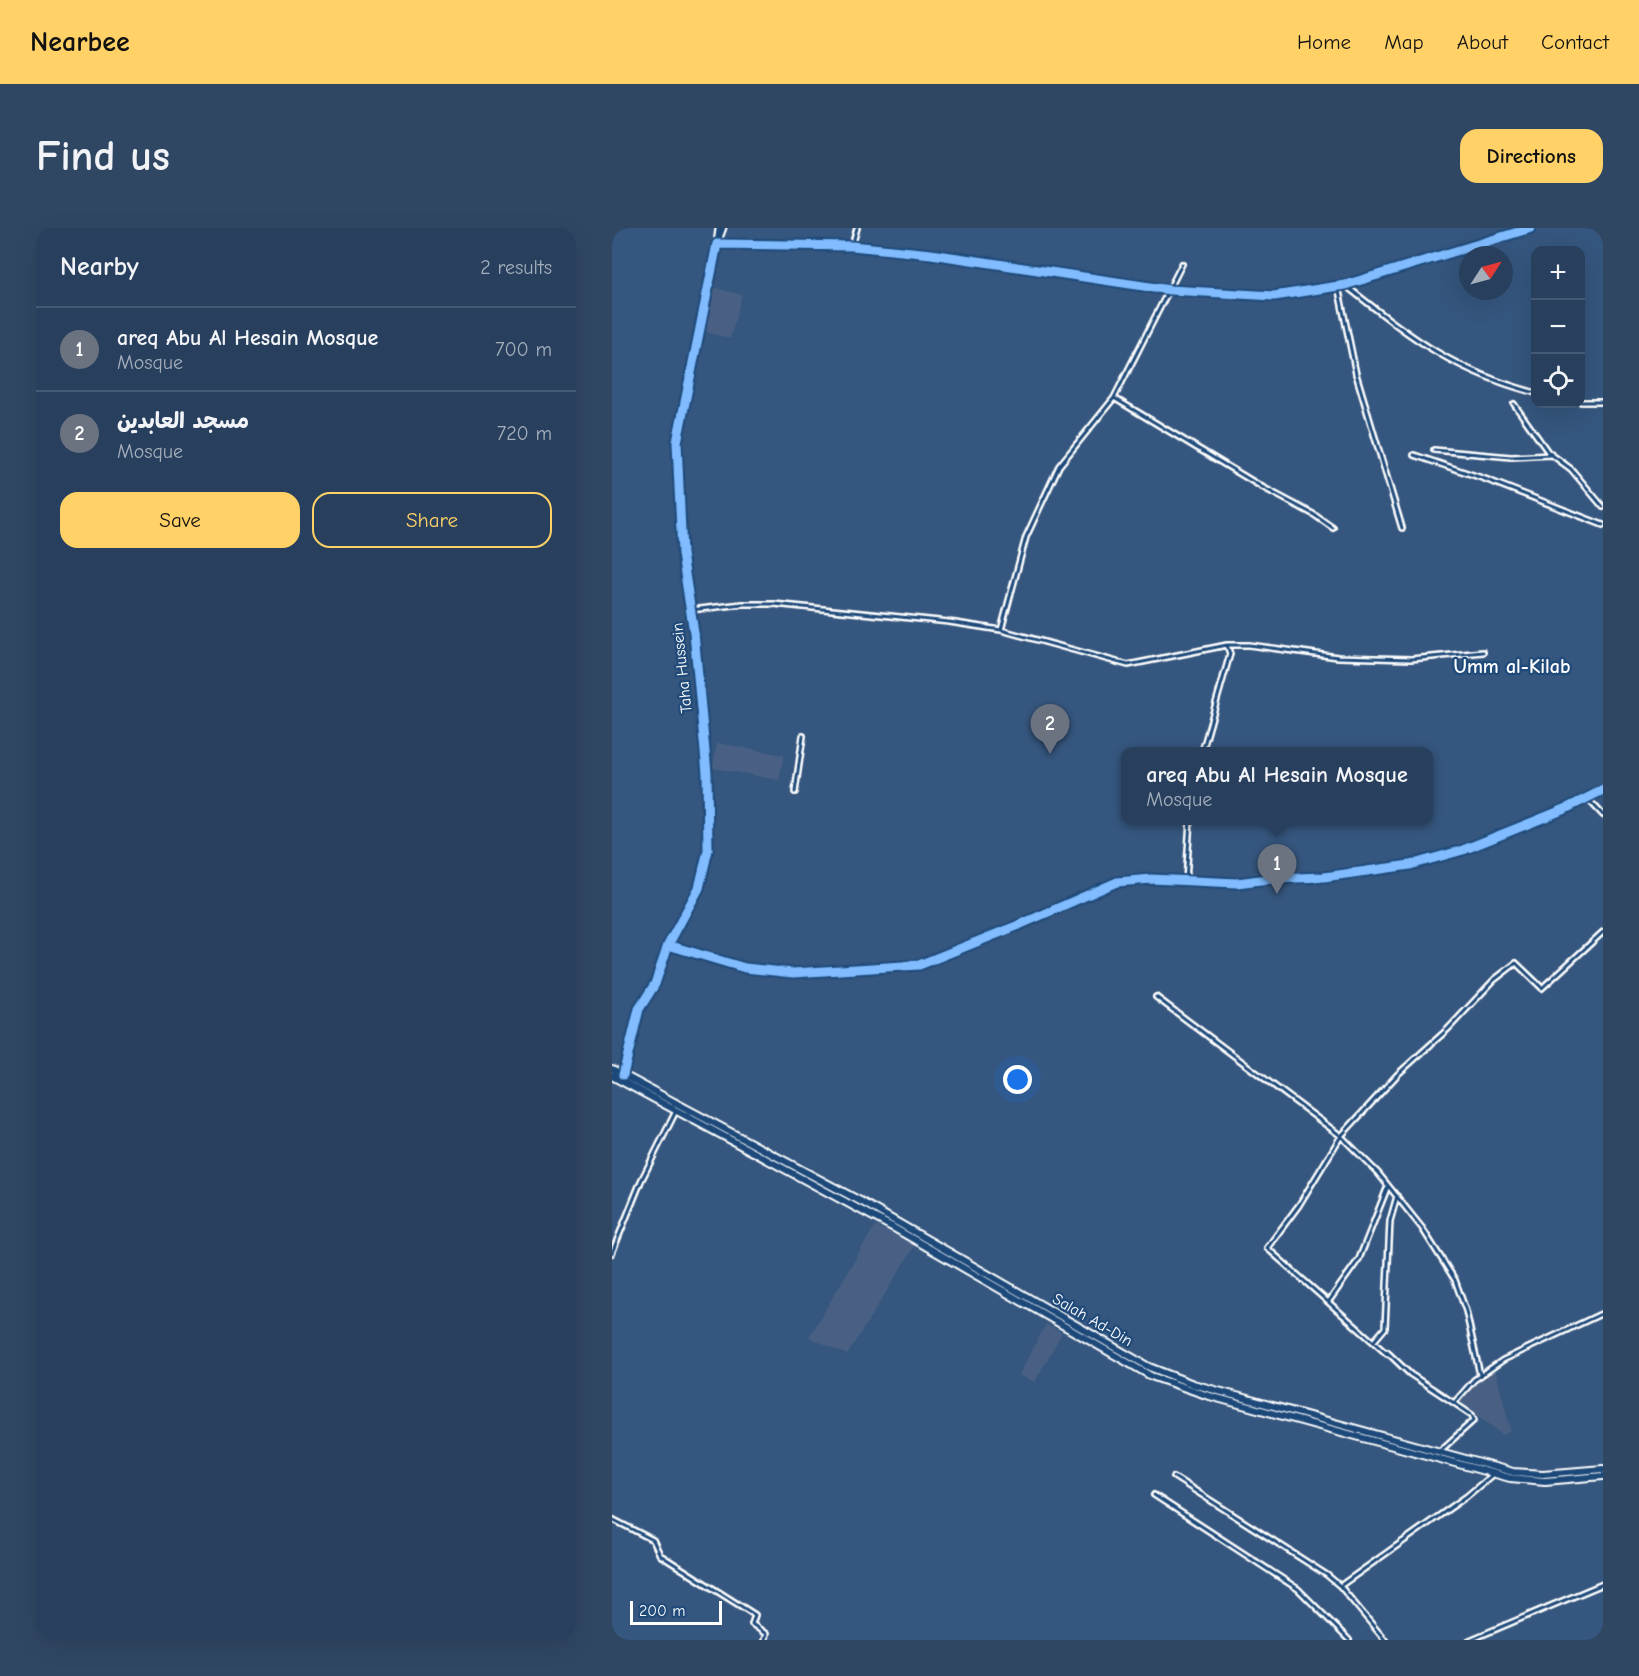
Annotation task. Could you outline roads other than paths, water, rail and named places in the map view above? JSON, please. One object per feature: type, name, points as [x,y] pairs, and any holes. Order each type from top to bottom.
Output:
[{"type":"highway","name":"Salah Ad-Din","points":[[612,1069],[1151,1376],[1188,1390],[1513,1472],[1543,1474],[1603,1469]]},
{"type":"highway","name":"Salah Ad-Din","points":[[612,1076],[753,1149]]},
{"type":"highway","name":"Salah Ad-Din","points":[[1327,1424],[1493,1474],[1545,1481],[1603,1476]]},
{"type":"main road","name":"Taha Hussein","points":[[717,244],[721,228]]},
{"type":"street","points":[[852,246],[856,228]]},
{"type":"street","points":[[717,244],[852,246],[931,254],[1170,290],[1274,296],[1345,285],[1531,228]]},
{"type":"street","name":"Taha Hussein","points":[[623,1075],[639,1009],[655,984],[668,945],[699,888],[708,850],[707,773],[682,554],[677,442],[717,244]]},
{"type":"street","points":[[1001,630],[1026,537],[1059,466],[1114,398],[1182,264]]},
{"type":"street","points":[[1345,285],[1411,338],[1438,356],[1486,378],[1531,392]]},
{"type":"street","points":[[1338,286],[1356,374],[1402,528]]},
{"type":"street","points":[[1114,398],[1252,481],[1314,514],[1333,528]]},
{"type":"street","points":[[1585,402],[1603,402]]},
{"type":"street","points":[[1514,404],[1551,455],[1571,469],[1603,507]]},
{"type":"street","points":[[1434,450],[1510,457],[1551,455]]},
{"type":"street","points":[[1414,455],[1485,479],[1603,525]]},
{"type":"street","points":[[690,610],[742,604],[790,605],[1001,630],[1128,666],[1227,645],[1249,645],[1338,657],[1411,659],[1483,652]]},
{"type":"street","points":[[1203,747],[1230,654],[1227,645]]},
{"type":"street","points":[[795,792],[803,736]]},
{"type":"street","points":[[668,945],[745,968],[793,973],[919,965],[1019,926],[1117,882],[1150,879],[1237,883],[1268,879],[1324,877],[1410,866],[1463,850],[1603,790]]},
{"type":"street","points":[[1588,798],[1603,815]]},
{"type":"street","points":[[1186,881],[1190,825]]},
{"type":"street","points":[[1441,1450],[1474,1420],[1472,1415],[1410,1374],[1267,1248],[1299,1205],[1341,1136],[1398,1074],[1448,1029],[1501,975],[1516,963],[1542,988],[1603,932]]},
{"type":"street","points":[[1156,997],[1341,1136],[1389,1186],[1455,1280],[1466,1311],[1480,1375]]},
{"type":"street","points":[[612,1253],[637,1191],[676,1111]]},
{"type":"street","points":[[1329,1301],[1359,1258],[1389,1186]]},
{"type":"street","points":[[1374,1341],[1385,1328],[1390,1221],[1397,1196]]},
{"type":"street","points":[[1454,1403],[1480,1375],[1503,1360],[1603,1313]]},
{"type":"street","points":[[1340,1586],[1467,1496],[1493,1474]]},
{"type":"street","points":[[1174,1477],[1340,1586],[1385,1640]]},
{"type":"street","points":[[1154,1495],[1298,1589],[1349,1640]]},
{"type":"street","points":[[612,1519],[653,1540],[660,1555],[755,1615],[752,1624],[766,1634],[764,1640]]},
{"type":"street","points":[[1470,1640],[1603,1584]]},
{"type":"place","name":"مسجد العابدين","points":[[1050,754]]},
{"type":"place","name":"areq Abu Al Hesain Mosque","points":[[1277,894]]},
{"type":"district","name":"Umm al-Kilab","points":[[1512,666]]}]
